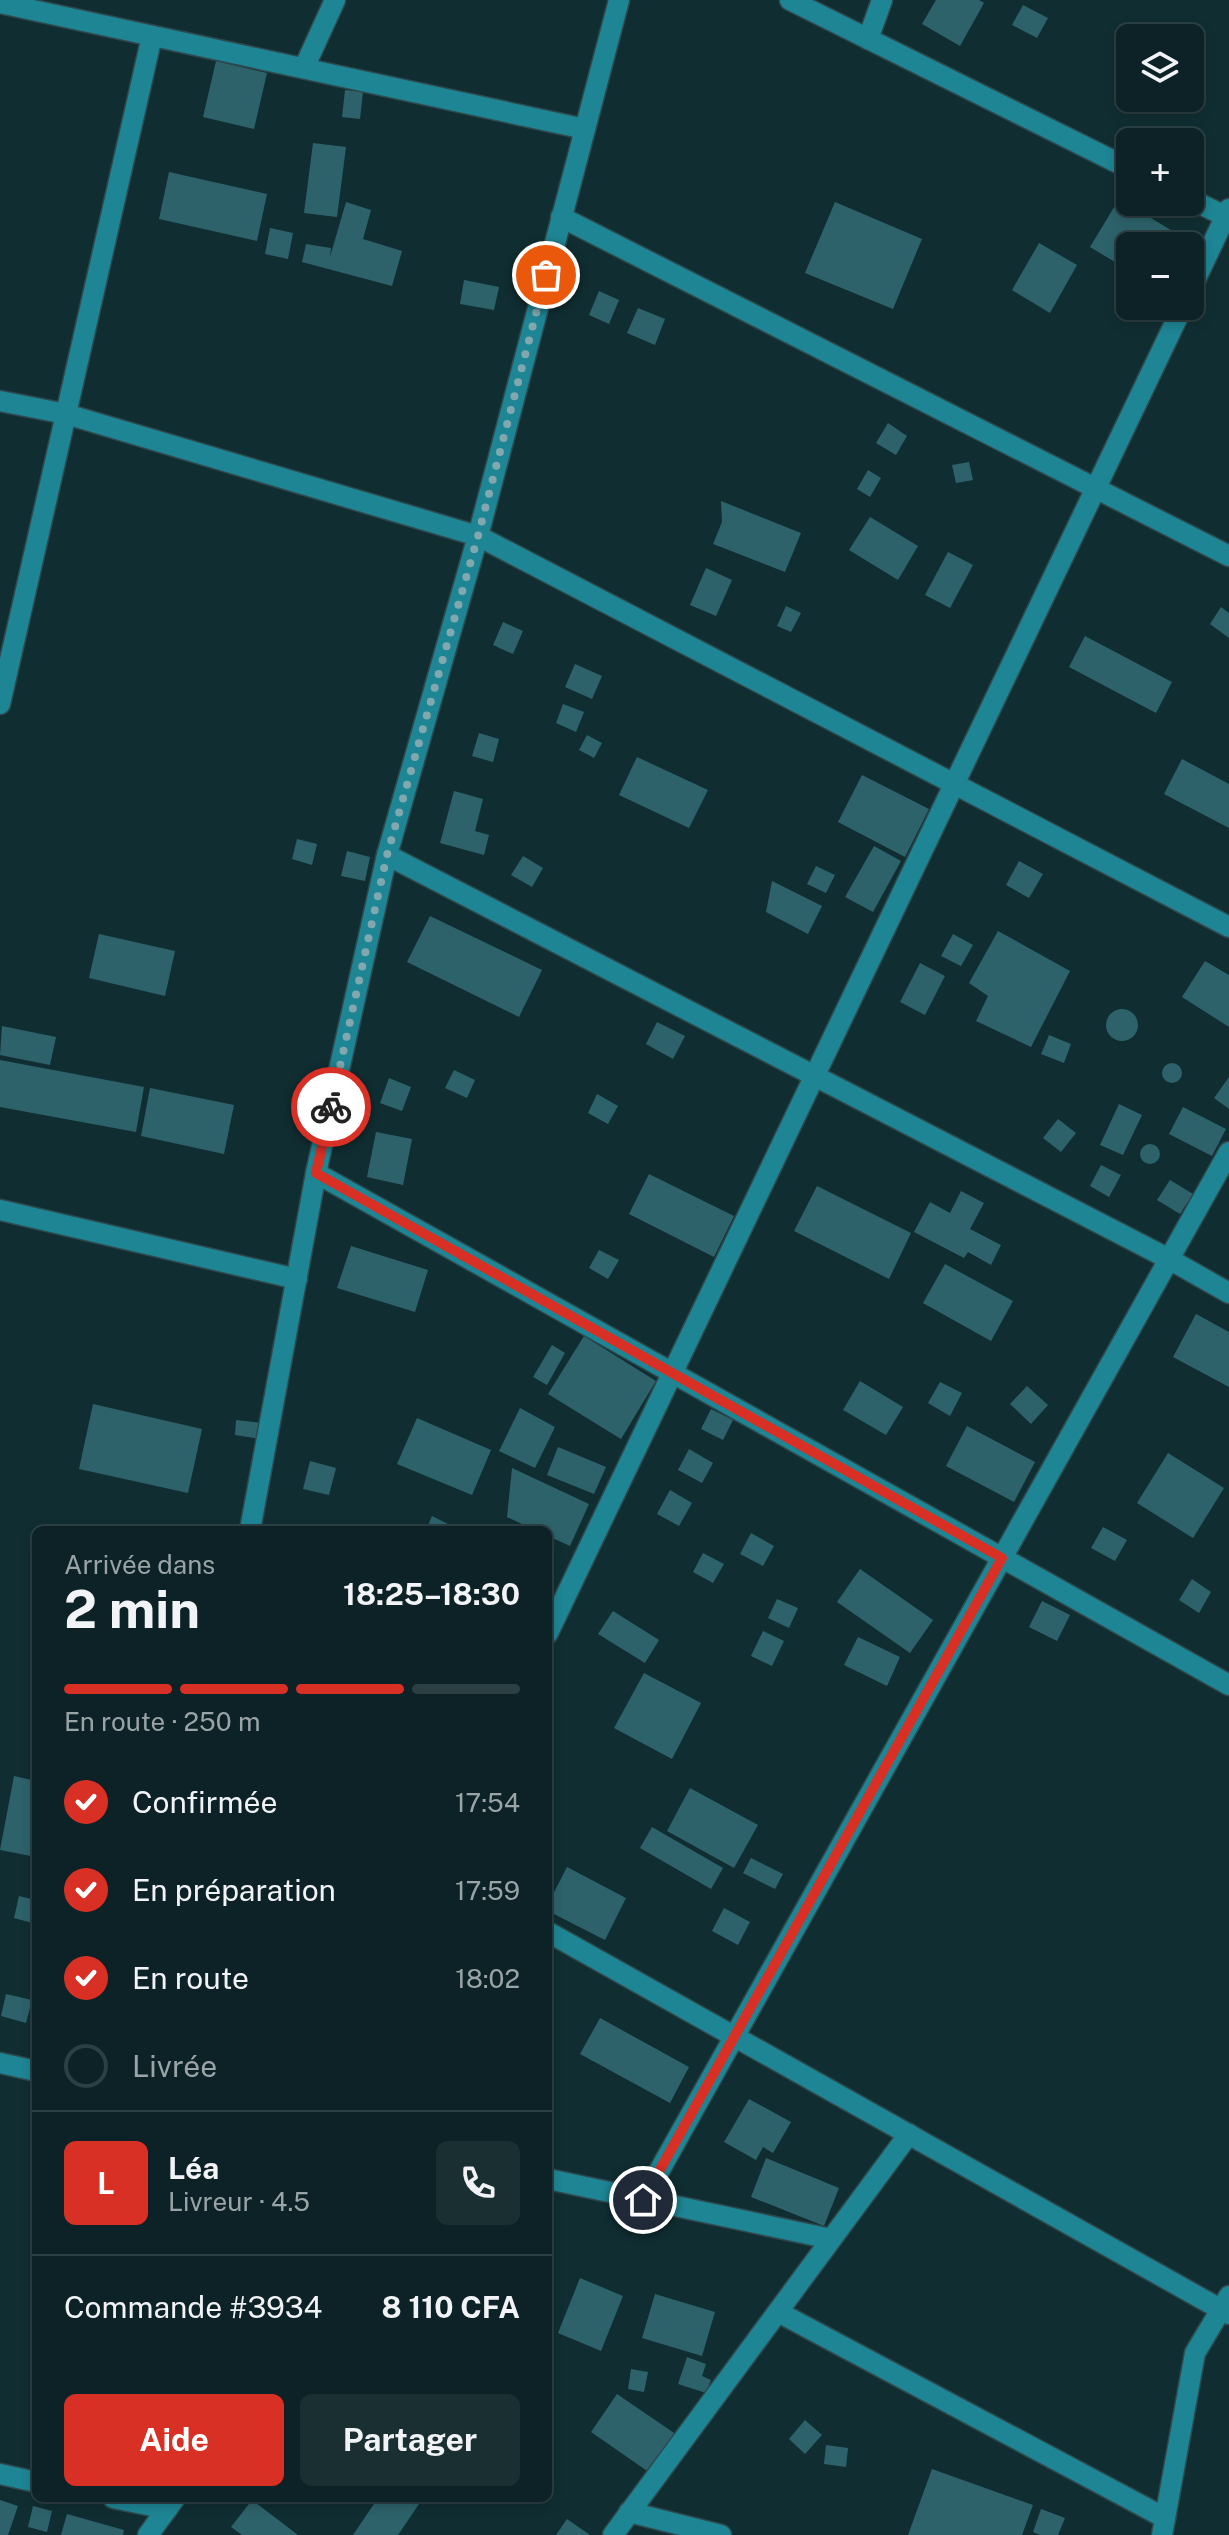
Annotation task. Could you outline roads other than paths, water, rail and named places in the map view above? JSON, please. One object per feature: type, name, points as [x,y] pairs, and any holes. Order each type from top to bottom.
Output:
[{"type":"street","points":[[304,68],[335,0]]},
{"type":"street","points":[[251,1526],[316,1173],[387,855],[478,536],[619,0]]},
{"type":"street","points":[[790,0],[1116,162]]},
{"type":"street","points":[[868,39],[882,0]]},
{"type":"street","points":[[0,3],[585,129]]},
{"type":"street","points":[[0,704],[152,36]]},
{"type":"street","points":[[1204,205],[1228,214],[1204,263]]},
{"type":"street","points":[[561,217],[1229,556]]},
{"type":"street","points":[[552,1625],[1176,320]]},
{"type":"street","points":[[0,401],[66,414],[478,536],[1229,927]]},
{"type":"street","points":[[387,855],[1169,1259],[1229,1293]]},
{"type":"street","points":[[643,2200],[1229,1152]]},
{"type":"street","points":[[316,1173],[1229,1685]]},
{"type":"street","points":[[0,1210],[297,1279]]},
{"type":"street","points":[[552,1934],[909,2134],[1226,2306],[1195,2353],[1163,2526],[778,2312]]},
{"type":"street","points":[[0,2063],[32,2070]]},
{"type":"street","points":[[613,2535],[909,2134]]},
{"type":"street","points":[[552,2180],[831,2239]]},
{"type":"street","points":[[0,2474],[32,2481]]},
{"type":"street","points":[[148,2535],[171,2504]]},
{"type":"street","points":[[629,2512],[721,2535]]}]
